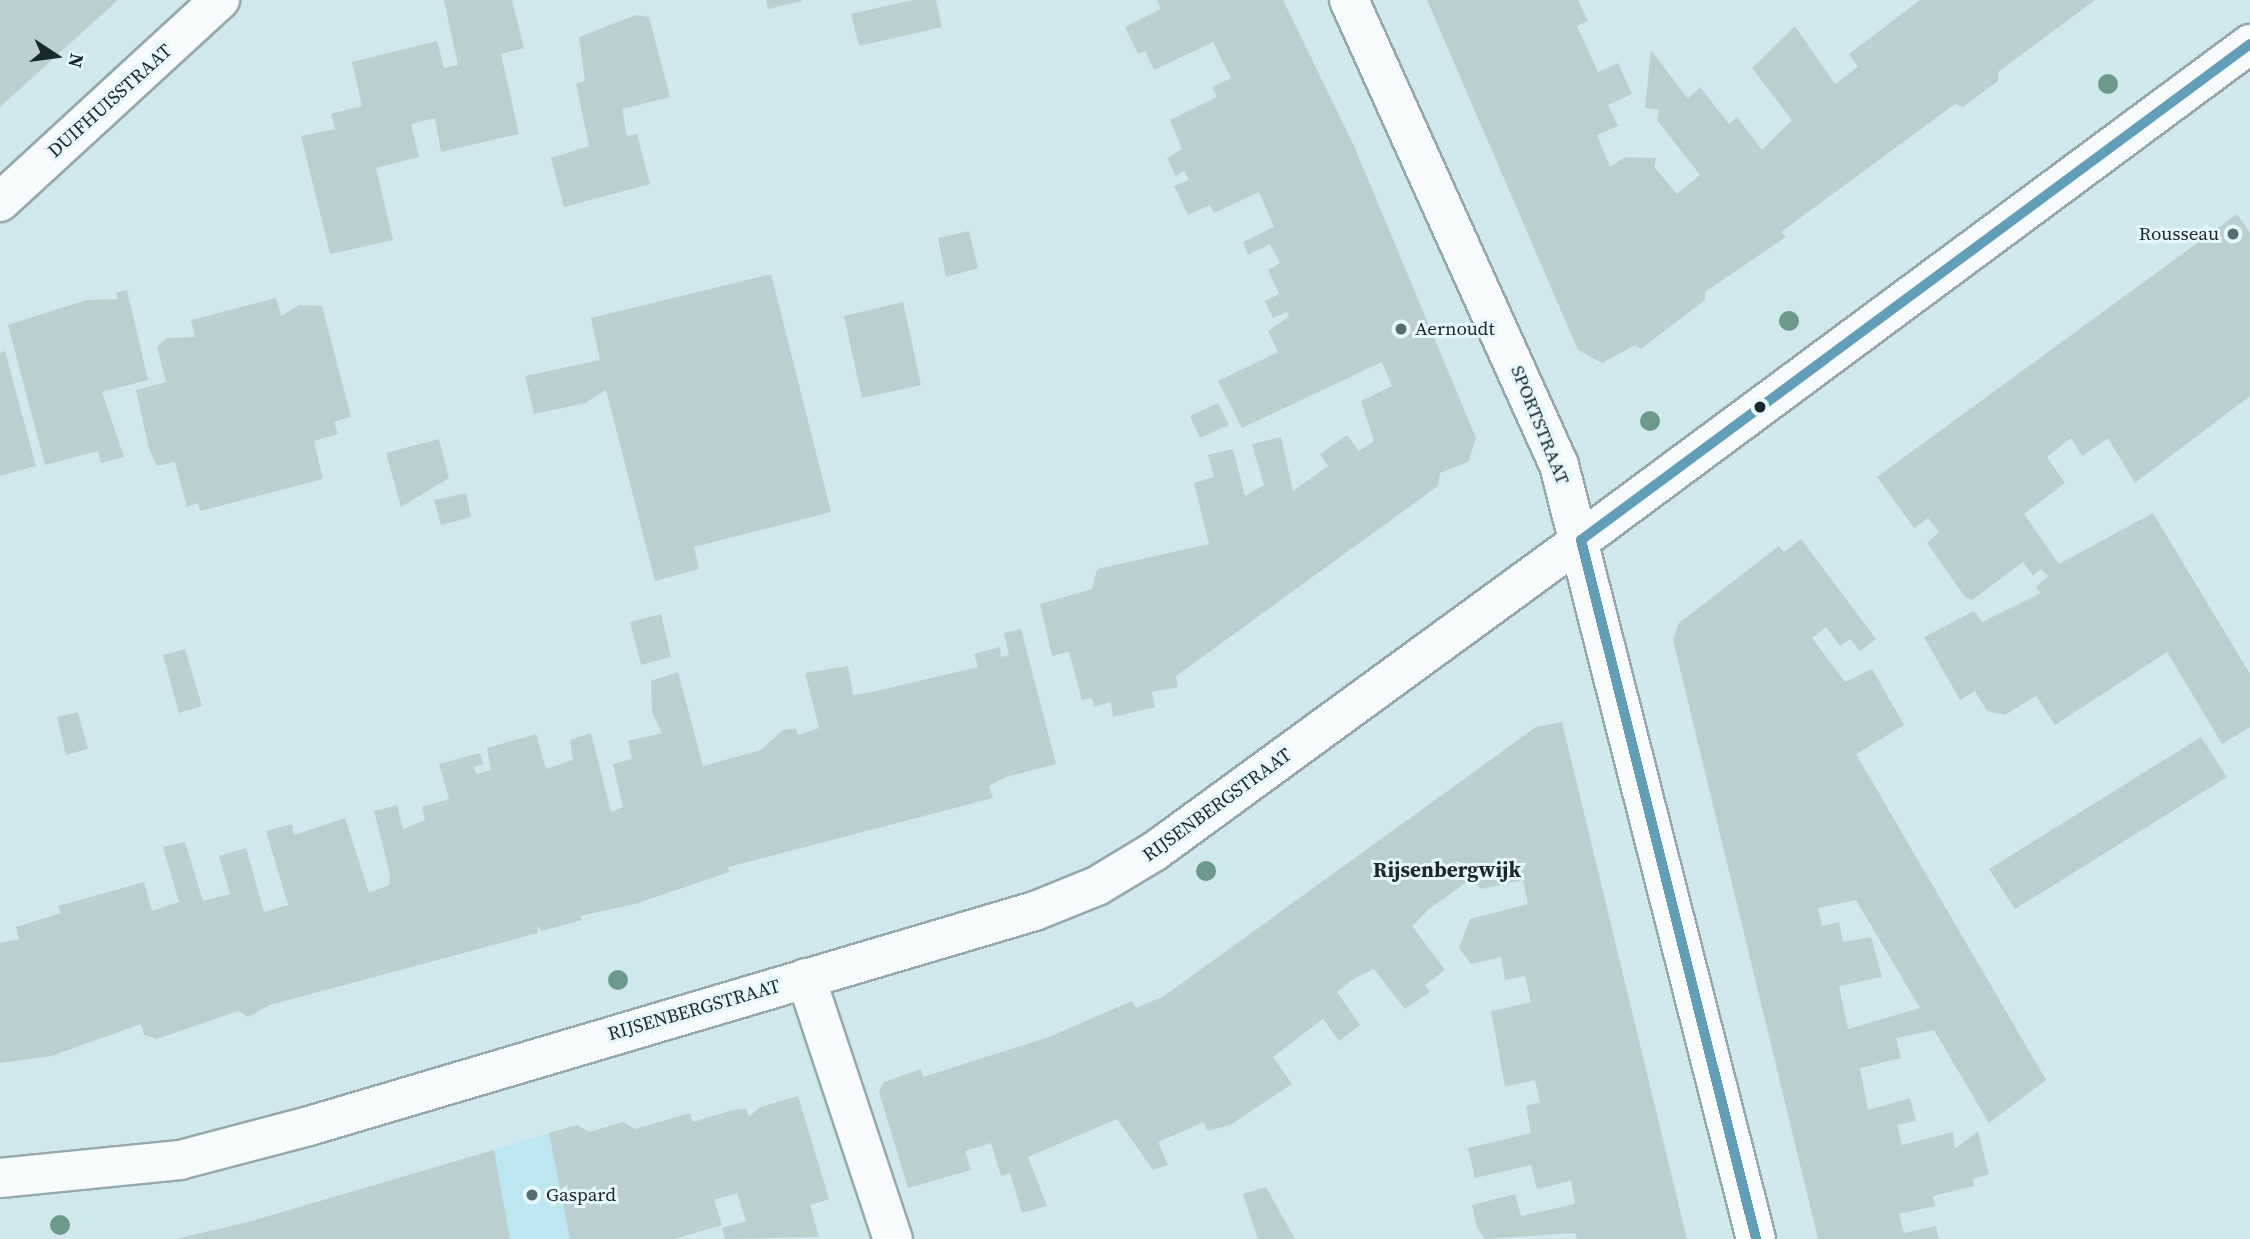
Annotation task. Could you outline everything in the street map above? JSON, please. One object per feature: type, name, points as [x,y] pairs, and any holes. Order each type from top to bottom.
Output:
[{"type":"street","name":"DUIFHUISSTRAAT","points":[[0,202],[220,0]]},
{"type":"street","name":"SPORTSTRAAT","points":[[1349,0],[1559,465],[1581,540],[1756,1239]]},
{"type":"street","name":"RIJSENBERGSTRAAT","points":[[0,1178],[180,1160],[806,978],[1097,887],[1155,851],[1581,540],[2250,44]]},
{"type":"street","points":[[806,978],[893,1239]]},
{"type":"shaded area","name":"Gaspard","points":[[549,1133],[570,1239],[510,1239],[494,1150]]},
{"type":"building","points":[[0,0],[118,0],[0,107]]},
{"type":"building","points":[[444,0],[512,0],[524,48],[501,54],[519,134],[441,152],[435,118],[411,124],[419,157],[376,168],[393,240],[330,254],[301,136],[335,129],[331,114],[362,106],[352,62],[437,41],[444,68],[458,65]]},
{"type":"building","points":[[766,0],[802,0],[802,1],[768,9]]},
{"type":"building","points":[[913,0],[936,0],[942,27],[859,46],[851,14]]},
{"type":"building","points":[[1157,0],[1283,0],[1354,146],[1476,438],[1468,462],[1440,473],[1438,486],[1176,676],[1178,687],[1152,692],[1155,707],[1113,717],[1111,702],[1094,707],[1092,698],[1082,700],[1069,652],[1052,656],[1040,604],[1092,589],[1097,569],[1209,544],[1194,483],[1214,477],[1208,455],[1233,449],[1245,496],[1264,485],[1252,444],[1281,437],[1293,491],[1328,466],[1320,454],[1347,435],[1359,451],[1374,441],[1361,401],[1392,386],[1382,362],[1242,428],[1218,381],[1278,352],[1268,331],[1289,317],[1287,312],[1273,318],[1265,301],[1279,294],[1268,270],[1280,263],[1270,244],[1248,255],[1243,242],[1274,227],[1259,192],[1214,213],[1210,205],[1188,215],[1174,186],[1189,180],[1184,171],[1176,176],[1167,158],[1182,149],[1170,120],[1217,97],[1212,87],[1231,78],[1213,42],[1154,70],[1145,51],[1138,54],[1125,27],[1161,9]]},
{"type":"building","points":[[1427,0],[1578,0],[1588,21],[1577,26],[1598,72],[1618,63],[1632,94],[1608,105],[1618,126],[1597,135],[1610,167],[1625,157],[1656,158],[1654,167],[1677,194],[1700,175],[1657,120],[1659,110],[1645,108],[1651,50],[1688,99],[1700,87],[1729,124],[1737,117],[1762,150],[1792,120],[1752,68],[1795,26],[1835,84],[1858,67],[1849,54],[1920,0],[2095,0],[1998,72],[1998,81],[1963,107],[1955,104],[1781,232],[1786,237],[1705,292],[1705,300],[1641,349],[1635,345],[1602,363],[1578,350]]},
{"type":"building","points":[[636,15],[649,17],[670,97],[622,109],[627,136],[637,134],[650,184],[564,207],[551,158],[589,146],[576,83],[585,81],[579,37]]},
{"type":"building","points":[[2237,214],[2250,233],[2250,396],[2135,483],[2108,438],[2082,456],[2071,438],[2047,457],[2065,483],[2024,514],[2059,564],[2153,513],[2250,674],[2250,727],[2222,744],[2167,652],[2055,725],[2036,696],[2005,715],[1987,711],[1975,691],[1960,700],[1924,637],[1974,611],[1982,622],[2041,593],[2036,587],[2048,576],[2041,569],[2033,576],[2023,562],[1972,600],[1965,597],[1927,543],[1939,532],[1928,518],[1914,528],[1877,477]]},
{"type":"building","points":[[969,231],[978,268],[946,277],[938,238]]},
{"type":"building","points":[[771,274],[831,512],[694,547],[699,569],[655,581],[606,390],[585,403],[534,414],[525,376],[600,360],[591,318]]},
{"type":"building","points":[[127,290],[148,380],[102,392],[124,457],[101,463],[98,451],[45,465],[8,325],[86,300],[118,299],[116,293]]},
{"type":"building","points":[[276,298],[281,316],[299,305],[322,306],[351,417],[334,422],[338,434],[314,441],[323,479],[200,511],[198,503],[187,507],[175,462],[157,466],[149,449],[136,390],[166,382],[157,347],[167,338],[195,337],[191,320]]},
{"type":"building","points":[[903,302],[921,385],[862,398],[844,316]]},
{"type":"building","points":[[5,351],[36,466],[0,476],[0,353]]},
{"type":"building","points":[[1218,403],[1229,425],[1200,438],[1190,416]]},
{"type":"building","points":[[439,439],[449,478],[401,507],[386,453]]},
{"type":"building","points":[[466,493],[471,517],[441,525],[434,500]]},
{"type":"building","points":[[1801,539],[1876,639],[1860,651],[1850,639],[1840,646],[1826,627],[1812,638],[1845,682],[1872,669],[1904,725],[1856,754],[2046,1080],[1989,1123],[1934,1030],[1896,1038],[1901,1058],[1860,1068],[1868,1110],[1910,1098],[1916,1121],[1897,1125],[1902,1145],[1953,1132],[1955,1149],[1978,1131],[1989,1174],[1973,1179],[1974,1186],[1933,1196],[1935,1206],[1899,1214],[1904,1233],[1936,1226],[1939,1239],[1818,1239],[1673,640],[1679,623],[1779,546],[1784,552]],"holes":[[[1856,900],[1920,1008],[1848,1029],[1839,986],[1882,977],[1871,937],[1843,942],[1839,922],[1822,926],[1818,908]]]},
{"type":"building","points":[[661,614],[671,657],[641,665],[630,622]]},
{"type":"building","points":[[1021,629],[1056,764],[1006,777],[989,786],[993,798],[728,867],[729,872],[635,904],[580,916],[582,920],[542,931],[537,925],[538,933],[270,1005],[248,1017],[238,1011],[157,1039],[144,1035],[141,1024],[51,1056],[0,1063],[0,943],[19,939],[16,927],[61,913],[58,906],[144,882],[152,911],[179,902],[163,847],[185,842],[203,901],[230,894],[219,856],[246,848],[264,912],[288,905],[266,831],[292,824],[294,835],[345,818],[369,893],[389,885],[390,874],[374,811],[397,805],[403,829],[425,820],[422,807],[449,799],[439,764],[480,753],[483,764],[474,767],[476,774],[491,770],[487,748],[536,734],[546,769],[573,760],[570,740],[591,733],[611,812],[623,807],[613,764],[632,759],[628,741],[662,733],[652,712],[651,681],[678,672],[703,766],[761,750],[783,730],[796,728],[798,735],[819,728],[805,673],[848,666],[853,695],[872,692],[978,667],[974,654],[1000,647],[1001,657],[1009,655],[1004,633]]},
{"type":"building","points":[[185,649],[202,706],[179,713],[163,655]]},
{"type":"building","points":[[78,712],[88,749],[66,755],[57,717]]},
{"type":"building","points":[[1562,722],[1687,1239],[1577,1239],[1575,1233],[1485,1239],[1477,1228],[1472,1205],[1515,1194],[1521,1216],[1575,1204],[1571,1181],[1537,1189],[1531,1165],[1475,1178],[1468,1148],[1531,1133],[1526,1106],[1540,1102],[1535,1080],[1505,1087],[1491,1011],[1531,1002],[1525,976],[1505,980],[1501,957],[1471,964],[1459,948],[1470,919],[1528,904],[1523,880],[1482,889],[1470,880],[1430,908],[1412,926],[1445,970],[1425,985],[1430,992],[1405,1009],[1374,969],[1355,978],[1337,992],[1360,1025],[1339,1041],[1323,1019],[1273,1057],[1292,1084],[1230,1125],[1207,1131],[1204,1122],[1158,1142],[1168,1165],[1153,1170],[1117,1119],[1028,1157],[1047,1206],[1022,1213],[1010,1173],[1001,1176],[991,1143],[965,1151],[971,1170],[908,1188],[879,1092],[884,1082],[921,1069],[923,1077],[1049,1037],[1132,1001],[1136,1008],[1164,996],[1536,727]]},
{"type":"building","points":[[2201,737],[2227,777],[2015,909],[1989,869]]},
{"type":"building","points":[[798,1096],[829,1199],[810,1205],[819,1237],[725,1239],[722,1228],[746,1221],[737,1193],[714,1200],[722,1225],[675,1239],[570,1239],[549,1133],[577,1125],[589,1132],[623,1122],[635,1129],[690,1113],[693,1122],[733,1110],[746,1109],[749,1117],[760,1107]]},
{"type":"building","points":[[494,1150],[510,1239],[176,1239],[248,1222]]},
{"type":"building","points":[[1266,1187],[1295,1239],[1258,1239],[1243,1194]]},
{"type":"transit line","points":[[1581,540],[2250,44]]},
{"type":"transit line","points":[[1581,540],[1756,1239]]},
{"type":"place","name":"Rousseau","points":[[2233,234]]},
{"type":"place","name":"Aernoudt","points":[[1401,329]]},
{"type":"place","name":"Gaspard","points":[[532,1195]]},
{"type":"district","name":"Rijsenbergwijk","points":[[1447,870]]}]
